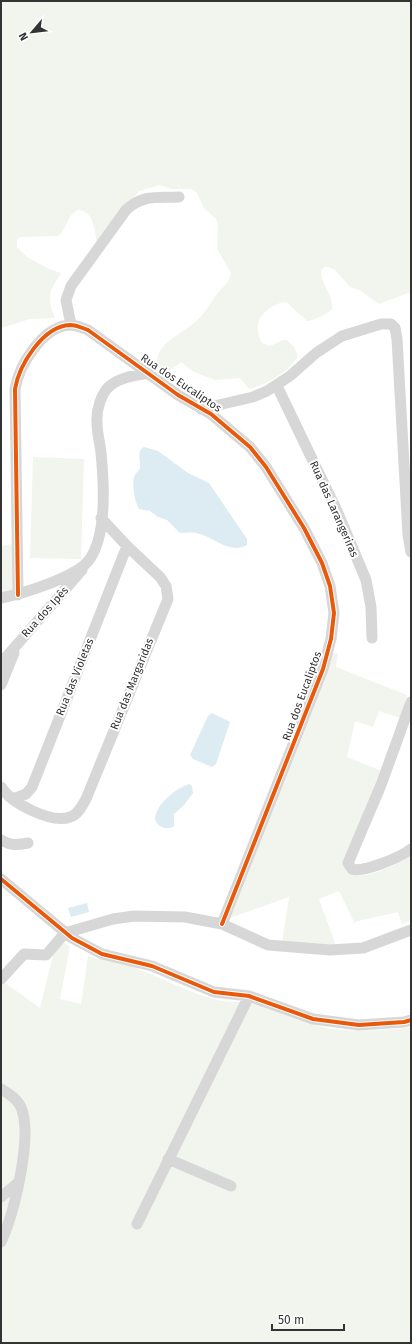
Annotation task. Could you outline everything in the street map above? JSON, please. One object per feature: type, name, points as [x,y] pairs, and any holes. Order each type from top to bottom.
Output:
[{"type":"street","points":[[18,595],[14,410],[17,377],[40,340],[62,327],[71,325],[66,300],[71,286],[126,210],[137,200],[144,198],[180,197]]},
{"type":"street","points":[[201,409],[253,397],[277,386],[316,353],[342,336],[381,324],[392,324],[397,339],[408,535],[411,552]]},
{"type":"street","name":"Rua dos Eucaliptos","points":[[71,325],[88,330],[232,430],[250,447],[282,491],[322,563],[330,586],[334,613],[331,639],[324,669],[222,924]]},
{"type":"street","name":"Rua dos Ipês","points":[[1,663],[19,641],[47,612],[89,561],[97,545],[101,518],[101,454],[97,423],[101,400],[110,385],[127,378],[149,373]]},
{"type":"street","name":"Rua das Larangeriras","points":[[277,386],[336,511],[366,580],[372,607],[372,638]]},
{"type":"street","name":"Rua das Margaridas","points":[[1,787],[18,802],[35,812],[52,817],[71,817],[81,808],[168,599],[166,586],[160,577],[127,546],[101,518]]},
{"type":"street","name":"Rua das Violetas","points":[[18,802],[32,787],[127,546]]},
{"type":"street","points":[[1,598],[18,595],[67,575],[89,561]]},
{"type":"street","points":[[1,685],[19,641]]},
{"type":"street","points":[[411,702],[381,785],[348,863],[352,869],[362,870],[401,856],[411,849]]},
{"type":"street","points":[[1,840],[9,845],[16,846],[28,844]]},
{"type":"street","points":[[1,879],[65,933],[82,945],[102,954],[152,966],[214,992],[249,996],[276,1007],[321,1020],[359,1025],[404,1022],[411,1020]]},
{"type":"street","points":[[1,979],[24,954],[46,955],[65,933],[113,919],[134,916],[185,916],[222,924],[268,945],[330,950],[363,948],[411,930]]},
{"type":"street","points":[[137,1224],[249,996]]},
{"type":"street","points":[[1,1088],[16,1100],[23,1110],[24,1134],[18,1182],[1,1242]]},
{"type":"street","points":[[168,1159],[231,1186]]},
{"type":"street","points":[[1,1197],[18,1182]]},
{"type":"shaded area","points":[[1,1],[411,1],[411,292],[379,304],[359,290],[350,287],[335,270],[329,267],[324,267],[321,271],[323,281],[331,299],[332,310],[324,315],[307,321],[286,302],[283,302],[269,308],[260,317],[258,329],[262,343],[270,346],[283,340],[287,340],[294,347],[298,356],[289,367],[270,381],[249,389],[240,378],[215,380],[194,372],[181,362],[170,370],[163,372],[157,367],[157,358],[164,345],[189,327],[201,316],[216,295],[227,283],[231,273],[217,249],[218,225],[216,219],[204,208],[197,193],[191,189],[171,189],[160,185],[139,191],[97,244],[91,218],[84,211],[79,210],[71,215],[64,229],[58,236],[21,237],[17,239],[17,247],[27,257],[49,269],[61,273],[50,294],[50,304],[55,318],[30,319],[1,328]]},
{"type":"shaded area","points":[[144,447],[158,451],[188,473],[209,483],[247,539],[247,545],[234,548],[196,533],[180,533],[167,520],[158,517],[150,511],[139,509],[135,497],[133,482],[136,473],[140,468],[140,451]]},
{"type":"shaded area","points":[[33,457],[84,459],[81,559],[30,558]]},
{"type":"shaded area","points":[[12,544],[13,592],[1,594],[1,546]]},
{"type":"shaded area","points":[[331,652],[338,654],[336,667],[407,695],[400,718],[379,711],[373,727],[355,721],[347,757],[382,771],[352,840],[351,873],[364,875],[373,873],[390,867],[411,856],[411,920],[402,924],[398,912],[354,922],[339,891],[319,899],[336,946],[282,943],[289,897],[230,918]]},
{"type":"shaded area","points":[[212,713],[230,722],[216,764],[212,767],[193,759],[190,755],[208,716]]},
{"type":"shaded area","points":[[189,784],[192,786],[193,793],[184,805],[174,814],[174,826],[165,828],[160,826],[155,819],[159,808],[172,793]]},
{"type":"shaded area","points":[[87,903],[89,912],[71,917],[68,908]]},
{"type":"shaded area","points":[[57,939],[70,947],[60,999],[81,1004],[88,956],[134,967],[209,998],[238,1002],[251,1000],[293,1018],[319,1026],[341,1030],[365,1031],[411,1027],[411,1343],[1,1343],[1,980],[40,1008]]},
{"type":"cycle path","points":[[18,595],[15,389],[21,369],[34,348],[42,339],[60,327],[73,325],[88,330],[178,395],[211,414],[250,447],[266,467],[304,528],[322,563],[330,586],[334,613],[331,639],[323,669],[222,924]]},
{"type":"cycle path","points":[[1,879],[72,938],[102,954],[152,966],[214,992],[249,996],[313,1019],[359,1025],[404,1022],[411,1020]]}]
